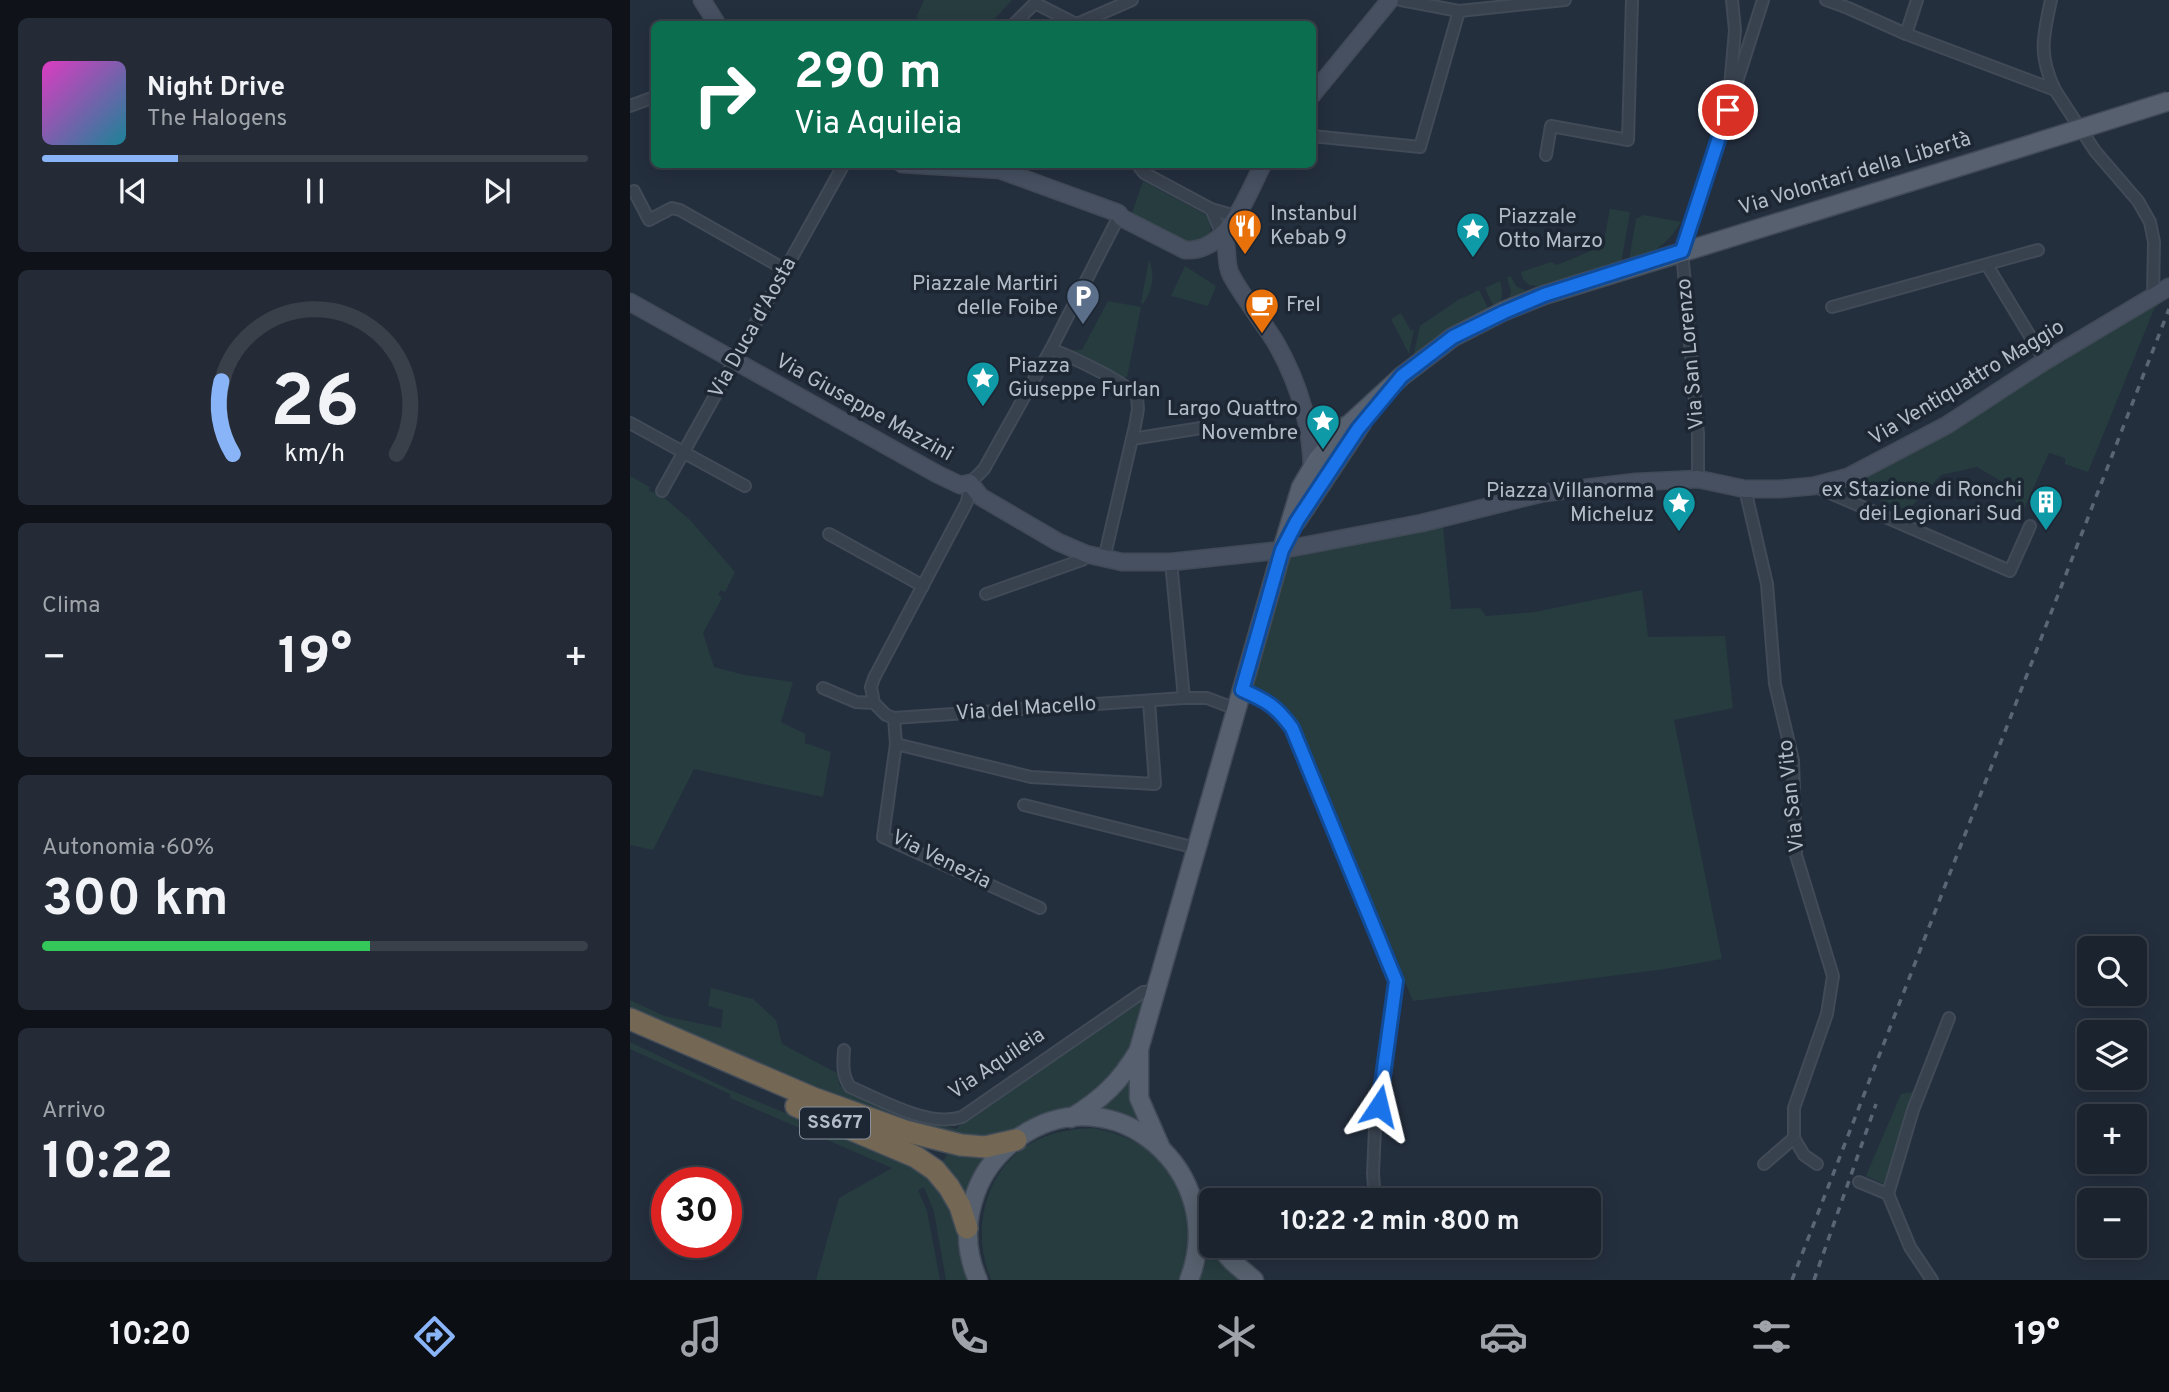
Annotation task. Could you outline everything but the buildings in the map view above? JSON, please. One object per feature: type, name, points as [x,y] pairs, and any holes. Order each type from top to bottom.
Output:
[{"type":"highway","name":"SS677","points":[[630,1019],[800,1093],[905,1131],[961,1145],[985,1147],[1016,1140]]},
{"type":"highway","name":"SS677","points":[[630,1034],[916,1157],[935,1170],[949,1187],[960,1206],[967,1228]]},
{"type":"main road","name":"Via Volontari della Libertà","points":[[1405,374],[1453,337],[1544,295],[2169,101]]},
{"type":"main road","points":[[1071,1118],[1105,1094],[1124,1075],[1139,1049],[1301,486],[1312,467],[1349,424],[1405,374]]},
{"type":"main road","points":[[1282,550],[1297,521],[1358,429],[1405,374]]},
{"type":"main road","points":[[1139,1049],[1139,1098],[1160,1146]]},
{"type":"main road","points":[[978,1280],[969,1250],[967,1228],[971,1205],[979,1184],[990,1165],[1016,1140],[1025,1133],[1049,1123],[1071,1118],[1093,1118],[1116,1122],[1135,1130],[1160,1146],[1174,1161],[1187,1182],[1199,1210]]},
{"type":"main road","points":[[1189,1280],[1198,1248],[1199,1226],[1194,1201]]},
{"type":"main road","points":[[1230,1258],[1254,1280]]},
{"type":"street","points":[[702,0],[715,21]]},
{"type":"street","points":[[1084,21],[1132,0]]},
{"type":"street","points":[[1316,90],[1390,0]]},
{"type":"street","points":[[1401,0],[1459,11],[1488,4],[1561,0]]},
{"type":"street","points":[[1546,155],[1550,126],[1628,140],[1632,0]]},
{"type":"street","name":"Via San Lorenzo","points":[[1728,110],[1734,35],[1732,0]]},
{"type":"street","name":"Via San Lorenzo","points":[[1698,479],[1698,434],[1682,251],[1763,0]]},
{"type":"street","points":[[1826,0],[1906,34],[2055,90]]},
{"type":"street","points":[[1906,34],[1917,0]]},
{"type":"street","points":[[2051,0],[2042,53],[2047,72],[2055,90],[2095,151],[2138,201],[2150,222],[2154,242],[2153,297]]},
{"type":"street","points":[[1017,21],[1035,3],[1071,21]]},
{"type":"street","points":[[1316,136],[1420,147],[1459,11]]},
{"type":"street","points":[[1734,35],[1750,41]]},
{"type":"street","points":[[630,106],[651,98]]},
{"type":"street","name":"Via Duca d'Aosta","points":[[662,491],[842,168]]},
{"type":"street","points":[[967,168],[1000,170],[1118,213],[1122,218],[1185,250],[1204,248],[1223,234],[1262,168]]},
{"type":"street","points":[[1140,168],[1144,173],[1234,219]]},
{"type":"street","points":[[634,191],[649,220],[672,208],[680,210],[786,270]]},
{"type":"street","points":[[1211,209],[1227,241],[1229,273],[1276,344],[1298,387],[1310,438],[1312,477],[1297,521]]},
{"type":"street","points":[[894,718],[886,715],[874,703],[871,687],[874,678],[968,502],[970,483],[984,469],[1051,349],[1115,223],[1122,218]]},
{"type":"street","points":[[1832,307],[2038,250]]},
{"type":"street","points":[[1987,265],[2045,361]]},
{"type":"street","name":"Via Ventiquattro Maggio","points":[[1282,550],[1422,523],[1543,493],[1636,482],[1698,479],[1745,489],[1780,489],[1813,486],[1849,477],[1947,425],[2045,361],[2169,287]]},
{"type":"street","name":"Via Giuseppe Mazzini","points":[[630,302],[937,474],[960,485],[970,483],[981,497],[1058,542],[1087,554],[1122,562],[1171,562],[1282,550]]},
{"type":"street","points":[[1051,349],[1135,393],[1138,409],[1104,559]]},
{"type":"street","points":[[1303,412],[1325,429],[1334,430],[1349,424]]},
{"type":"street","points":[[630,423],[745,486]]},
{"type":"street","points":[[1132,439],[1200,428]]},
{"type":"street","points":[[1813,486],[2010,571],[2030,526]]},
{"type":"street","name":"Via San Vito","points":[[1745,489],[1767,584],[1774,684],[1793,760],[1796,855],[1833,976],[1827,1014],[1794,1108],[1794,1138]]},
{"type":"street","points":[[829,534],[923,586]]},
{"type":"street","points":[[986,594],[1082,561],[1087,554]]},
{"type":"street","points":[[1171,562],[1184,698]]},
{"type":"street","points":[[823,688],[856,702],[874,703]]},
{"type":"street","points":[[1242,690],[1262,698],[1278,709],[1292,728],[1396,981],[1384,1083],[1375,1128],[1375,1188]]},
{"type":"street","name":"Via del Macello","points":[[894,718],[1184,698],[1207,698],[1236,709]]},
{"type":"street","points":[[896,744],[1031,777],[1155,784],[1149,701]]},
{"type":"street","name":"Via Venezia","points":[[894,718],[896,744],[883,836],[1040,908]]},
{"type":"street","points":[[1024,805],[1196,848]]},
{"type":"street","name":"Via Aquileia","points":[[844,1051],[842,1068],[850,1087],[925,1118],[951,1121],[962,1117],[1143,992],[1155,990]]},
{"type":"street","points":[[1932,1280],[1910,1247],[1888,1195],[1913,1110],[1949,1018]]},
{"type":"street","points":[[1765,1164],[1794,1138],[1804,1156],[1817,1164]]},
{"type":"street","points":[[1859,1182],[1888,1195]]},
{"type":"green space","points":[[924,0],[1012,0],[993,21],[926,21],[916,18]]},
{"type":"green space","points":[[1143,181],[1206,215],[1211,224],[1208,237],[1201,242],[1190,242],[1164,232],[1132,213]]},
{"type":"green space","points":[[1610,209],[1630,212],[1621,264],[1573,281],[1561,279],[1537,286],[1529,285],[1523,279],[1521,272],[1551,262],[1557,265],[1603,246]]},
{"type":"green space","points":[[1644,215],[1681,222],[1659,247],[1629,261],[1636,219]]},
{"type":"green space","points":[[1149,259],[1152,282],[1143,304],[1141,303]]},
{"type":"green space","points":[[1185,266],[1216,286],[1208,306],[1171,296]]},
{"type":"green space","points":[[1511,276],[1516,286],[1529,292],[1507,305],[1511,291],[1507,278]]},
{"type":"green space","points":[[1500,281],[1502,296],[1494,307],[1485,288]]},
{"type":"green space","points":[[1479,290],[1488,308],[1413,357],[1420,326],[1458,300]]},
{"type":"green space","points":[[2165,298],[2154,309],[2088,472],[2065,464],[2065,458],[2049,453],[2022,513],[2006,484],[1977,467],[1941,475],[1908,510],[1846,488],[1994,402]]},
{"type":"green space","points":[[1108,301],[1141,307],[1127,377],[1117,378],[1078,357],[1079,354],[1075,352],[1073,355],[1071,352],[1082,350]]},
{"type":"green space","points":[[1401,313],[1411,331],[1414,329],[1409,354],[1391,319]]},
{"type":"green space","points":[[630,476],[650,487],[649,491],[660,494],[690,520],[735,572],[725,592],[721,590],[718,594],[722,598],[703,633],[714,667],[793,682],[781,722],[805,734],[805,743],[831,752],[823,797],[694,769],[653,850],[630,845]]},
{"type":"green space","points":[[1443,525],[1451,609],[1480,608],[1486,616],[1535,612],[1642,590],[1648,637],[1725,636],[1733,708],[1674,720],[1722,959],[1665,969],[1413,1001],[1293,719],[1274,697],[1252,686],[1288,559]]},
{"type":"green space","points":[[711,988],[753,999],[776,1020],[782,1044],[837,1073],[840,1086],[911,1118],[957,1129],[961,1123],[1138,1002],[1144,1002],[1128,1055],[1090,1099],[1028,1122],[997,1138],[962,1140],[850,1102],[630,1009],[630,1000],[664,1016],[721,1028],[723,1010],[708,1006]]},
{"type":"green space","points":[[630,1042],[730,1090],[918,1168],[944,1194],[957,1225],[963,1265],[969,1280],[946,1280],[934,1212],[924,1187],[918,1190],[927,1211],[940,1280],[816,1280],[839,1198],[892,1168],[730,1098],[730,1094],[630,1049]]},
{"type":"green space","points":[[1129,1081],[1132,1083],[1142,1124],[1140,1125],[1097,1110],[1119,1093]]},
{"type":"green space","points":[[1913,1092],[1888,1181],[1884,1184],[1866,1176],[1901,1094]]},
{"type":"green space","points":[[1093,1128],[1134,1141],[1152,1152],[1167,1165],[1178,1181],[1186,1199],[1190,1220],[1186,1262],[1180,1280],[991,1280],[982,1240],[983,1220],[987,1200],[1006,1164],[1021,1150],[1039,1139],[1066,1131]]},
{"type":"green space","points":[[949,1150],[992,1152],[969,1208],[939,1170]]},
{"type":"green space","points":[[1206,1258],[1224,1258],[1246,1280],[1199,1280]]},
{"type":"railway","points":[[1792,1280],[2169,309]]},
{"type":"railway","points":[[1814,1280],[1876,1104]]},
{"type":"place","name":"Instanbul Kebab 9","points":[[1245,256]]},
{"type":"place","name":"Piazzale Otto Marzo","points":[[1473,259]]},
{"type":"place","name":"Piazzale Martiri delle Foibe","points":[[1083,326]]},
{"type":"place","name":"Frel","points":[[1262,335]]},
{"type":"place","name":"Piazza Giuseppe Furlan","points":[[983,408]]},
{"type":"place","name":"Largo Quattro Novembre","points":[[1323,451]]},
{"type":"place","name":"ex Stazione di Ronchi dei Legionari Sud","points":[[2046,532]]},
{"type":"place","name":"Piazza Villanorma Micheluz","points":[[1679,533]]},
{"type":"route","points":[[1379,1106],[1396,981],[1292,728],[1278,709],[1262,698],[1242,690],[1282,550],[1297,521],[1358,429],[1402,376],[1453,337],[1544,295],[1682,251],[1728,110]]}]
